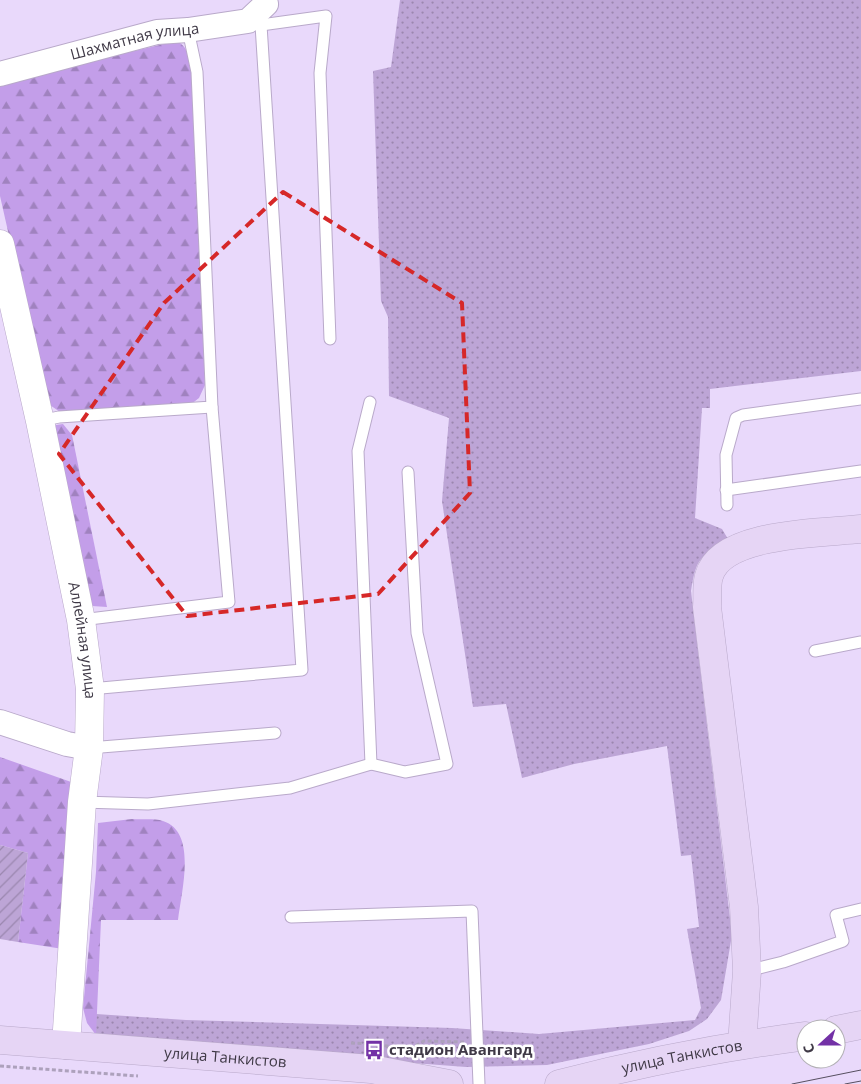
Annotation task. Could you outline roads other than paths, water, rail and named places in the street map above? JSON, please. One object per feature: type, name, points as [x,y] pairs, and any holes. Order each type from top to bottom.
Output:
[{"type":"main road","points":[[742,1045],[748,971],[744,907],[707,607],[708,576],[716,563],[729,552],[747,543],[861,529]]},
{"type":"main road","points":[[846,1028],[861,1025]]},
{"type":"main road","name":"улица Танкистов","points":[[559,1084],[622,1068],[742,1045],[796,1037]]},
{"type":"main road","name":"улица Танкистов","points":[[0,1040],[371,1069],[449,1084]]},
{"type":"street","name":"Шахматная улица","points":[[0,74],[157,32],[188,30],[260,13]]},
{"type":"street","name":"Аллейная улица","points":[[0,244],[40,421],[81,620],[90,689],[89,748],[82,802],[66,1045]]},
{"type":"street","points":[[0,722],[67,744],[89,748]]},
{"type":"lane","points":[[90,689],[302,670],[260,13],[326,16],[320,73],[330,339]]},
{"type":"lane","points":[[81,620],[229,602],[212,407],[197,72],[188,30]]},
{"type":"lane","points":[[727,505],[726,455],[736,418],[743,415],[861,399]]},
{"type":"lane","points":[[370,402],[358,451],[371,764]]},
{"type":"lane","points":[[40,421],[59,417],[212,407]]},
{"type":"lane","points":[[726,490],[861,471]]},
{"type":"lane","points":[[82,802],[148,804],[290,788],[371,764],[405,772],[447,764],[417,633],[408,472]]},
{"type":"lane","points":[[815,651],[861,642]]},
{"type":"lane","points":[[89,748],[275,733]]},
{"type":"lane","points":[[748,971],[783,962],[843,941],[836,915],[861,909]]},
{"type":"lane","points":[[291,918],[472,911],[479,1084]]},
{"type":"tram line","points":[[792,1084],[861,1070]]},
{"type":"tram line","points":[[845,1084],[861,1081]]},
{"type":"place","name":"стадион Авангард","points":[[374,1050]]}]
